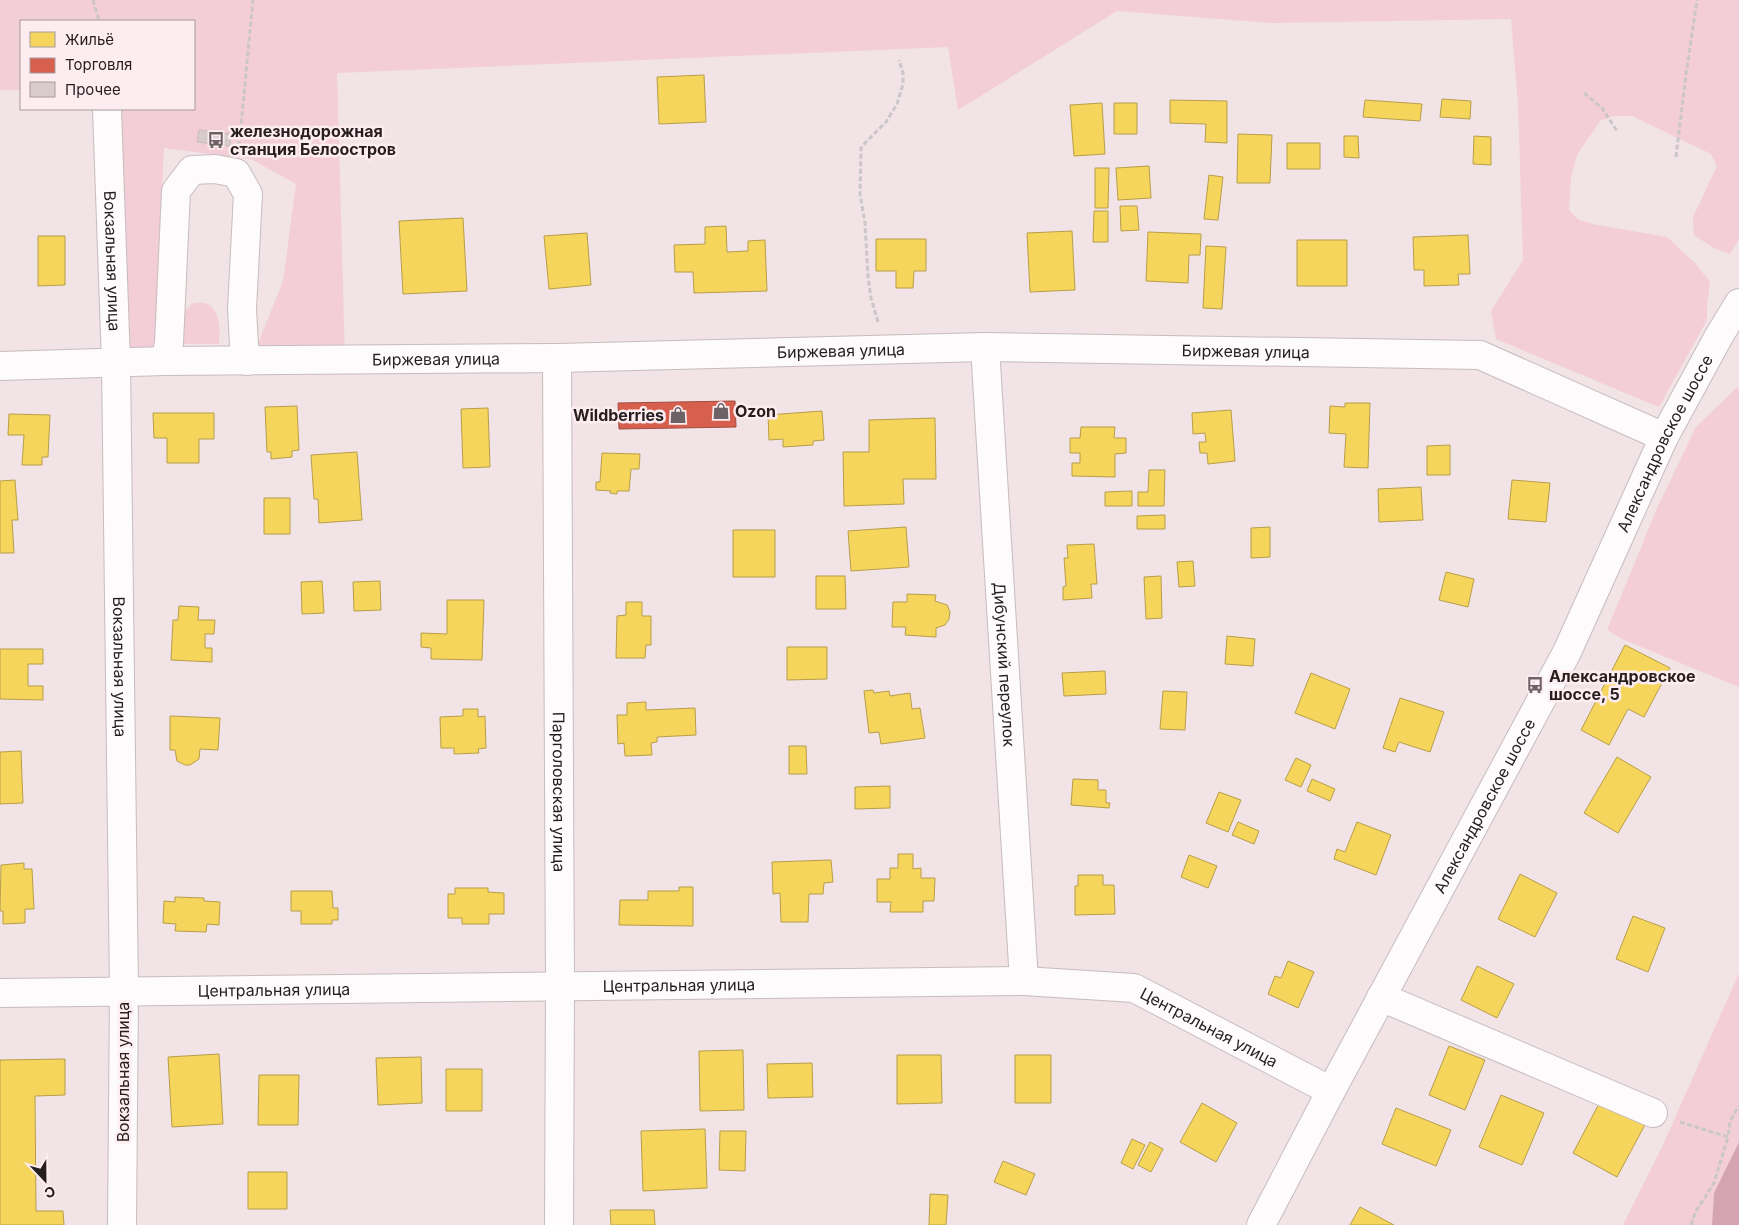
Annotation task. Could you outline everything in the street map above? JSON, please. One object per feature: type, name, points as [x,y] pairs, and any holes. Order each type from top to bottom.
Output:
[{"type":"street","name":"Вокзальная улица","points":[[107,110],[116,362],[124,992],[122,1225]]},
{"type":"street","points":[[165,361],[169,343],[176,190],[192,170],[215,169],[236,174],[248,194],[242,309],[247,361]]},
{"type":"street","name":"Александровское шоссе","points":[[1261,1225],[1331,1090],[1567,652],[1664,437],[1729,340],[1739,303]]},
{"type":"street","name":"Биржевая улица","points":[[0,366],[165,361],[557,358],[985,347],[1480,355],[1664,437]]},
{"type":"street","name":"Дибунский переулок","points":[[985,347],[1024,981]]},
{"type":"street","name":"Парголовская улица","points":[[557,358],[560,986],[559,1225]]},
{"type":"street","name":"Центральная улица","points":[[0,993],[1024,981],[1134,988],[1331,1090]]},
{"type":"street","points":[[1381,997],[1653,1113]]},
{"type":"path","points":[[93,0],[99,20]]},
{"type":"path","points":[[236,174],[253,0]]},
{"type":"path","points":[[1676,157],[1686,74],[1698,0]]},
{"type":"path","points":[[881,350],[880,330],[869,284],[865,223],[860,194],[861,148],[886,122],[897,104],[903,73],[899,60]]},
{"type":"path","points":[[1584,93],[1602,108],[1616,131]]},
{"type":"path","points":[[1691,1225],[1696,1211],[1714,1183],[1728,1137],[1730,1121],[1739,1106]]},
{"type":"path","points":[[1653,1113],[1728,1137]]},
{"type":"shaded area","points":[[0,0],[1739,0],[1739,239],[1730,254],[1712,247],[1694,235],[1693,217],[1717,166],[1711,154],[1632,116],[1613,116],[1600,121],[1577,155],[1571,177],[1569,210],[1579,220],[1667,237],[1696,264],[1710,282],[1707,320],[1659,407],[1496,339],[1491,311],[1523,260],[1518,104],[1511,19],[1271,23],[1117,11],[958,110],[948,47],[337,73],[345,360],[251,361],[283,281],[296,184],[251,159],[164,148],[155,346],[159,361],[119,362],[107,110],[195,110],[195,20],[20,20],[20,90],[0,90]]},
{"type":"shaded area","points":[[193,303],[205,303],[214,310],[218,321],[219,344],[180,344],[182,314]]},
{"type":"shaded area","points":[[1736,388],[1739,389],[1739,687],[1622,639],[1607,630],[1658,506],[1696,427]]},
{"type":"shaded area","points":[[1739,973],[1739,1142],[1714,1193],[1712,1225],[1623,1225],[1663,1145]]},
{"type":"shaded area","points":[[1739,1142],[1739,1225],[1712,1225],[1714,1193]]},
{"type":"building: Жильё","points":[[704,75],[706,122],[659,124],[657,77]]},
{"type":"building: Жильё","points":[[1442,99],[1471,101],[1470,119],[1440,117]]},
{"type":"building: Жильё","points":[[1170,100],[1227,101],[1227,143],[1205,142],[1206,124],[1170,123]]},
{"type":"building: Жильё","points":[[1365,100],[1422,104],[1420,121],[1363,117]]},
{"type":"building: Жильё","points":[[1102,103],[1105,154],[1074,156],[1070,105]]},
{"type":"building: Жильё","points":[[1114,103],[1137,103],[1137,134],[1114,134]]},
{"type":"building: Жильё","points":[[1238,134],[1272,135],[1270,183],[1237,183]]},
{"type":"building: Жильё","points":[[1344,136],[1358,136],[1359,158],[1344,157]]},
{"type":"building: Жильё","points":[[1474,136],[1491,137],[1491,165],[1473,164]]},
{"type":"building: Жильё","points":[[1287,143],[1320,143],[1320,169],[1287,169]]},
{"type":"building: Жильё","points":[[1149,166],[1151,198],[1118,200],[1116,168]]},
{"type":"building: Жильё","points":[[1095,168],[1109,168],[1108,208],[1095,208]]},
{"type":"building: Жильё","points":[[1209,175],[1223,177],[1218,220],[1204,219]]},
{"type":"building: Жильё","points":[[1120,206],[1137,206],[1139,230],[1121,231]]},
{"type":"building: Жильё","points":[[1094,211],[1108,211],[1108,242],[1093,242]]},
{"type":"building: Жильё","points":[[463,218],[467,291],[403,294],[399,221]]},
{"type":"building: Жильё","points":[[726,226],[727,252],[748,251],[748,241],[765,240],[767,291],[694,293],[693,272],[675,272],[674,245],[705,244],[705,227]]},
{"type":"building: Жильё","points":[[1072,231],[1075,290],[1030,292],[1027,233]]},
{"type":"building: Жильё","points":[[1148,232],[1201,234],[1200,255],[1189,255],[1188,283],[1146,281]]},
{"type":"building: Жильё","points":[[587,233],[591,285],[549,289],[544,236]]},
{"type":"building: Жильё","points":[[1468,235],[1470,274],[1458,274],[1459,285],[1424,286],[1424,270],[1414,270],[1413,237]]},
{"type":"building: Жильё","points":[[38,236],[65,236],[65,285],[38,286]]},
{"type":"building: Жильё","points":[[876,239],[926,239],[926,271],[914,271],[913,288],[896,288],[896,271],[876,271]]},
{"type":"building: Жильё","points":[[1297,240],[1347,240],[1347,286],[1297,286]]},
{"type":"building: Жильё","points":[[1206,246],[1226,247],[1222,309],[1203,308]]},
{"type":"building: Жильё","points":[[1345,403],[1370,403],[1368,468],[1344,467],[1346,434],[1329,433],[1330,406],[1345,407]]},
{"type":"building: Жильё","points":[[297,406],[299,450],[292,451],[292,457],[271,459],[271,452],[267,452],[265,407]]},
{"type":"building: Жильё","points":[[488,408],[490,467],[463,468],[461,409]]},
{"type":"building: Жильё","points":[[1231,410],[1235,461],[1208,464],[1207,453],[1200,453],[1199,442],[1206,442],[1205,433],[1193,434],[1192,413]]},
{"type":"building: Жильё","points":[[822,411],[824,440],[813,441],[813,445],[783,447],[783,439],[769,440],[768,415]]},
{"type":"building: Жильё","points":[[153,413],[214,413],[214,439],[199,439],[199,463],[167,463],[167,438],[154,438]]},
{"type":"building: Жильё","points":[[9,414],[50,415],[48,457],[42,457],[42,465],[22,465],[24,435],[8,435]]},
{"type":"building: Жильё","points":[[935,418],[936,479],[903,479],[904,504],[844,506],[843,452],[869,452],[869,420]]},
{"type":"building: Жильё","points":[[1081,427],[1115,427],[1114,438],[1126,438],[1126,453],[1115,454],[1115,477],[1072,476],[1072,463],[1080,463],[1080,453],[1070,453],[1070,438],[1080,438]]},
{"type":"building: Жильё","points":[[1450,445],[1450,475],[1427,475],[1427,446]]},
{"type":"building: Жильё","points":[[357,452],[362,520],[319,523],[318,499],[314,499],[311,455]]},
{"type":"building: Жильё","points":[[602,453],[640,454],[639,469],[631,469],[629,491],[617,491],[617,494],[610,493],[611,491],[596,490],[596,482],[600,482]]},
{"type":"building: Жильё","points":[[1149,470],[1165,470],[1164,506],[1138,506],[1138,492],[1148,492]]},
{"type":"building: Жильё","points":[[15,480],[18,520],[12,520],[14,553],[0,553],[0,481]]},
{"type":"building: Жильё","points":[[1512,480],[1550,483],[1546,522],[1508,519]]},
{"type":"building: Жильё","points":[[1421,487],[1423,520],[1379,522],[1378,489]]},
{"type":"building: Жильё","points":[[1132,491],[1132,506],[1105,506],[1105,492]]},
{"type":"building: Жильё","points":[[264,498],[290,498],[290,534],[264,534]]},
{"type":"building: Жильё","points":[[1165,515],[1165,529],[1137,529],[1137,516]]},
{"type":"building: Жильё","points":[[906,527],[909,567],[851,571],[848,531]]},
{"type":"building: Жильё","points":[[1270,527],[1270,557],[1251,558],[1251,528]]},
{"type":"building: Жильё","points":[[733,530],[775,530],[775,577],[733,577]]},
{"type":"building: Жильё","points":[[1094,544],[1097,584],[1091,584],[1092,598],[1063,600],[1063,587],[1066,586],[1064,558],[1068,558],[1067,545]]},
{"type":"building: Жильё","points":[[1193,561],[1195,586],[1179,587],[1177,562]]},
{"type":"building: Жильё","points":[[1446,572],[1474,579],[1468,607],[1439,600]]},
{"type":"building: Жильё","points":[[816,576],[845,576],[846,609],[816,609]]},
{"type":"building: Жильё","points":[[1161,576],[1162,618],[1146,619],[1144,577]]},
{"type":"building: Жильё","points":[[322,581],[324,613],[302,614],[301,582]]},
{"type":"building: Жильё","points":[[380,581],[381,610],[354,611],[353,582]]},
{"type":"building: Жильё","points":[[907,594],[936,595],[935,601],[947,605],[950,612],[949,619],[945,625],[936,628],[936,637],[905,635],[906,627],[892,627],[893,602],[907,602]]},
{"type":"building: Жильё","points":[[447,600],[484,600],[482,660],[431,659],[431,648],[421,647],[421,633],[447,634]]},
{"type":"building: Жильё","points":[[626,602],[642,602],[642,616],[651,616],[651,645],[646,645],[645,658],[616,658],[617,616],[626,615]]},
{"type":"building: Жильё","points":[[179,606],[199,607],[198,620],[215,620],[214,634],[205,634],[205,648],[212,648],[212,662],[171,660],[173,620],[178,620]]},
{"type":"building: Жильё","points":[[1227,636],[1255,639],[1253,666],[1225,664]]},
{"type":"building: Жильё","points":[[1625,645],[1670,668],[1644,717],[1628,709],[1609,745],[1581,730]]},
{"type":"building: Жильё","points":[[787,647],[827,647],[827,679],[787,680]]},
{"type":"building: Жильё","points":[[0,649],[43,649],[43,664],[28,664],[28,686],[43,686],[43,700],[0,699]]},
{"type":"building: Жильё","points":[[1105,671],[1106,694],[1064,696],[1062,673]]},
{"type":"building: Жильё","points":[[1311,673],[1350,689],[1335,729],[1295,713]]},
{"type":"building: Жильё","points":[[873,690],[874,693],[889,691],[890,696],[910,693],[912,709],[920,708],[925,738],[881,744],[879,732],[869,733],[864,691]]},
{"type":"building: Жильё","points":[[1163,691],[1187,692],[1185,730],[1160,729]]},
{"type":"building: Жильё","points":[[1400,698],[1444,712],[1430,752],[1399,742],[1395,752],[1383,748]]},
{"type":"building: Жильё","points":[[646,702],[646,710],[695,708],[696,735],[657,737],[657,742],[651,743],[652,755],[625,756],[624,743],[618,744],[617,715],[627,715],[627,703]]},
{"type":"building: Жильё","points":[[463,709],[478,709],[478,717],[485,716],[486,748],[478,749],[479,753],[454,754],[454,748],[441,748],[440,717],[463,716]]},
{"type":"building: Жильё","points":[[170,716],[220,718],[218,750],[200,749],[199,759],[190,765],[177,761],[175,750],[170,750]]},
{"type":"building: Жильё","points":[[789,746],[806,746],[807,774],[789,774]]},
{"type":"building: Жильё","points":[[21,751],[23,803],[0,804],[0,752]]},
{"type":"building: Жильё","points":[[1617,757],[1651,777],[1618,833],[1584,813]]},
{"type":"building: Жильё","points":[[1296,758],[1311,765],[1301,787],[1285,780]]},
{"type":"building: Жильё","points":[[1073,779],[1098,780],[1098,790],[1106,790],[1106,803],[1110,803],[1109,808],[1071,805]]},
{"type":"building: Жильё","points":[[1312,779],[1335,789],[1330,801],[1307,791]]},
{"type":"building: Жильё","points":[[890,786],[890,808],[855,809],[855,787]]},
{"type":"building: Жильё","points":[[1219,792],[1241,800],[1228,832],[1206,823]]},
{"type":"building: Жильё","points":[[1238,822],[1259,831],[1254,844],[1232,835]]},
{"type":"building: Жильё","points":[[1357,822],[1391,835],[1376,875],[1334,859],[1337,849],[1345,852]]},
{"type":"building: Жильё","points":[[898,854],[913,854],[913,869],[921,868],[921,878],[935,878],[934,901],[923,901],[923,912],[890,912],[891,902],[877,902],[877,879],[890,879],[890,868],[898,868]]},
{"type":"building: Жильё","points":[[1189,855],[1217,866],[1208,888],[1181,877]]},
{"type":"building: Жильё","points":[[831,860],[833,882],[824,883],[823,894],[809,894],[808,922],[781,922],[780,893],[773,894],[772,862]]},
{"type":"building: Жильё","points":[[24,863],[24,869],[32,869],[34,909],[25,909],[25,923],[3,924],[3,911],[0,911],[1,865]]},
{"type":"building: Жильё","points":[[1520,874],[1557,893],[1535,937],[1498,919]]},
{"type":"building: Жильё","points":[[1078,875],[1103,875],[1103,885],[1114,885],[1115,914],[1075,915],[1075,886],[1078,886]]},
{"type":"building: Жильё","points":[[679,887],[693,887],[693,926],[619,925],[620,900],[648,900],[648,891],[679,891]]},
{"type":"building: Жильё","points":[[455,888],[488,888],[488,892],[504,893],[504,914],[489,914],[489,924],[462,924],[462,918],[448,918],[448,894],[455,894]]},
{"type":"building: Жильё","points":[[291,891],[332,891],[333,908],[338,908],[338,920],[332,920],[332,924],[301,924],[301,911],[291,911]]},
{"type":"building: Жильё","points":[[175,897],[204,898],[204,901],[220,902],[219,925],[207,924],[206,932],[175,931],[176,924],[163,923],[164,901],[175,902]]},
{"type":"building: Жильё","points":[[1633,916],[1665,928],[1648,972],[1616,959]]},
{"type":"building: Жильё","points":[[1288,961],[1314,972],[1298,1008],[1268,994],[1275,976],[1281,978]]},
{"type":"building: Жильё","points":[[1477,966],[1514,984],[1497,1018],[1461,1000]]},
{"type":"building: Жильё","points":[[1449,1046],[1485,1060],[1465,1110],[1429,1095]]},
{"type":"building: Жильё","points":[[743,1050],[744,1110],[700,1111],[699,1051]]},
{"type":"building: Жильё","points":[[219,1054],[223,1124],[172,1127],[168,1057]]},
{"type":"building: Жильё","points":[[897,1055],[941,1055],[942,1103],[897,1104]]},
{"type":"building: Жильё","points":[[1015,1055],[1051,1055],[1051,1103],[1015,1103]]},
{"type":"building: Жильё","points":[[421,1057],[422,1103],[378,1105],[376,1058]]},
{"type":"building: Жильё","points":[[65,1059],[65,1095],[35,1096],[36,1211],[63,1211],[64,1225],[0,1225],[0,1060]]},
{"type":"building: Жильё","points":[[812,1063],[813,1097],[768,1098],[767,1064]]},
{"type":"building: Жильё","points":[[446,1069],[482,1069],[482,1111],[446,1111]]},
{"type":"building: Жильё","points":[[259,1075],[299,1075],[298,1125],[258,1125]]},
{"type":"building: Жильё","points":[[1501,1095],[1544,1113],[1522,1165],[1479,1147]]},
{"type":"building: Жильё","points":[[1602,1098],[1647,1121],[1617,1177],[1573,1153]]},
{"type":"building: Жильё","points":[[1202,1103],[1237,1123],[1216,1162],[1180,1142]]},
{"type":"building: Жильё","points":[[1396,1108],[1451,1130],[1436,1166],[1382,1144]]},
{"type":"building: Жильё","points":[[705,1129],[707,1188],[643,1191],[641,1131]]},
{"type":"building: Жильё","points":[[720,1131],[746,1131],[745,1171],[719,1170]]},
{"type":"building: Жильё","points":[[1132,1139],[1145,1145],[1133,1169],[1121,1163]]},
{"type":"building: Жильё","points":[[1150,1142],[1163,1149],[1151,1172],[1138,1165]]},
{"type":"building: Жильё","points":[[1003,1161],[1035,1174],[1026,1195],[994,1182]]},
{"type":"building: Жильё","points":[[248,1172],[287,1172],[287,1209],[248,1209]]},
{"type":"building: Жильё","points":[[930,1194],[948,1195],[946,1225],[929,1225]]},
{"type":"building: Жильё","points":[[1360,1207],[1394,1225],[1350,1225]]},
{"type":"building: Жильё","points":[[610,1210],[654,1210],[655,1225],[611,1225]]},
{"type":"building: Торговля","points":[[735,401],[736,427],[619,429],[618,403]]},
{"type":"building: Прочее","points":[[199,130],[231,134],[230,146],[197,142]]},
{"type":"place","name":"железнодорожная станция Белоостров","points":[[216,140]]},
{"type":"place","name":"Ozon","points":[[721,411]]},
{"type":"place","name":"Wildberries","points":[[678,415]]},
{"type":"place","name":"Александровское шоссе, 5","points":[[1535,685]]}]
